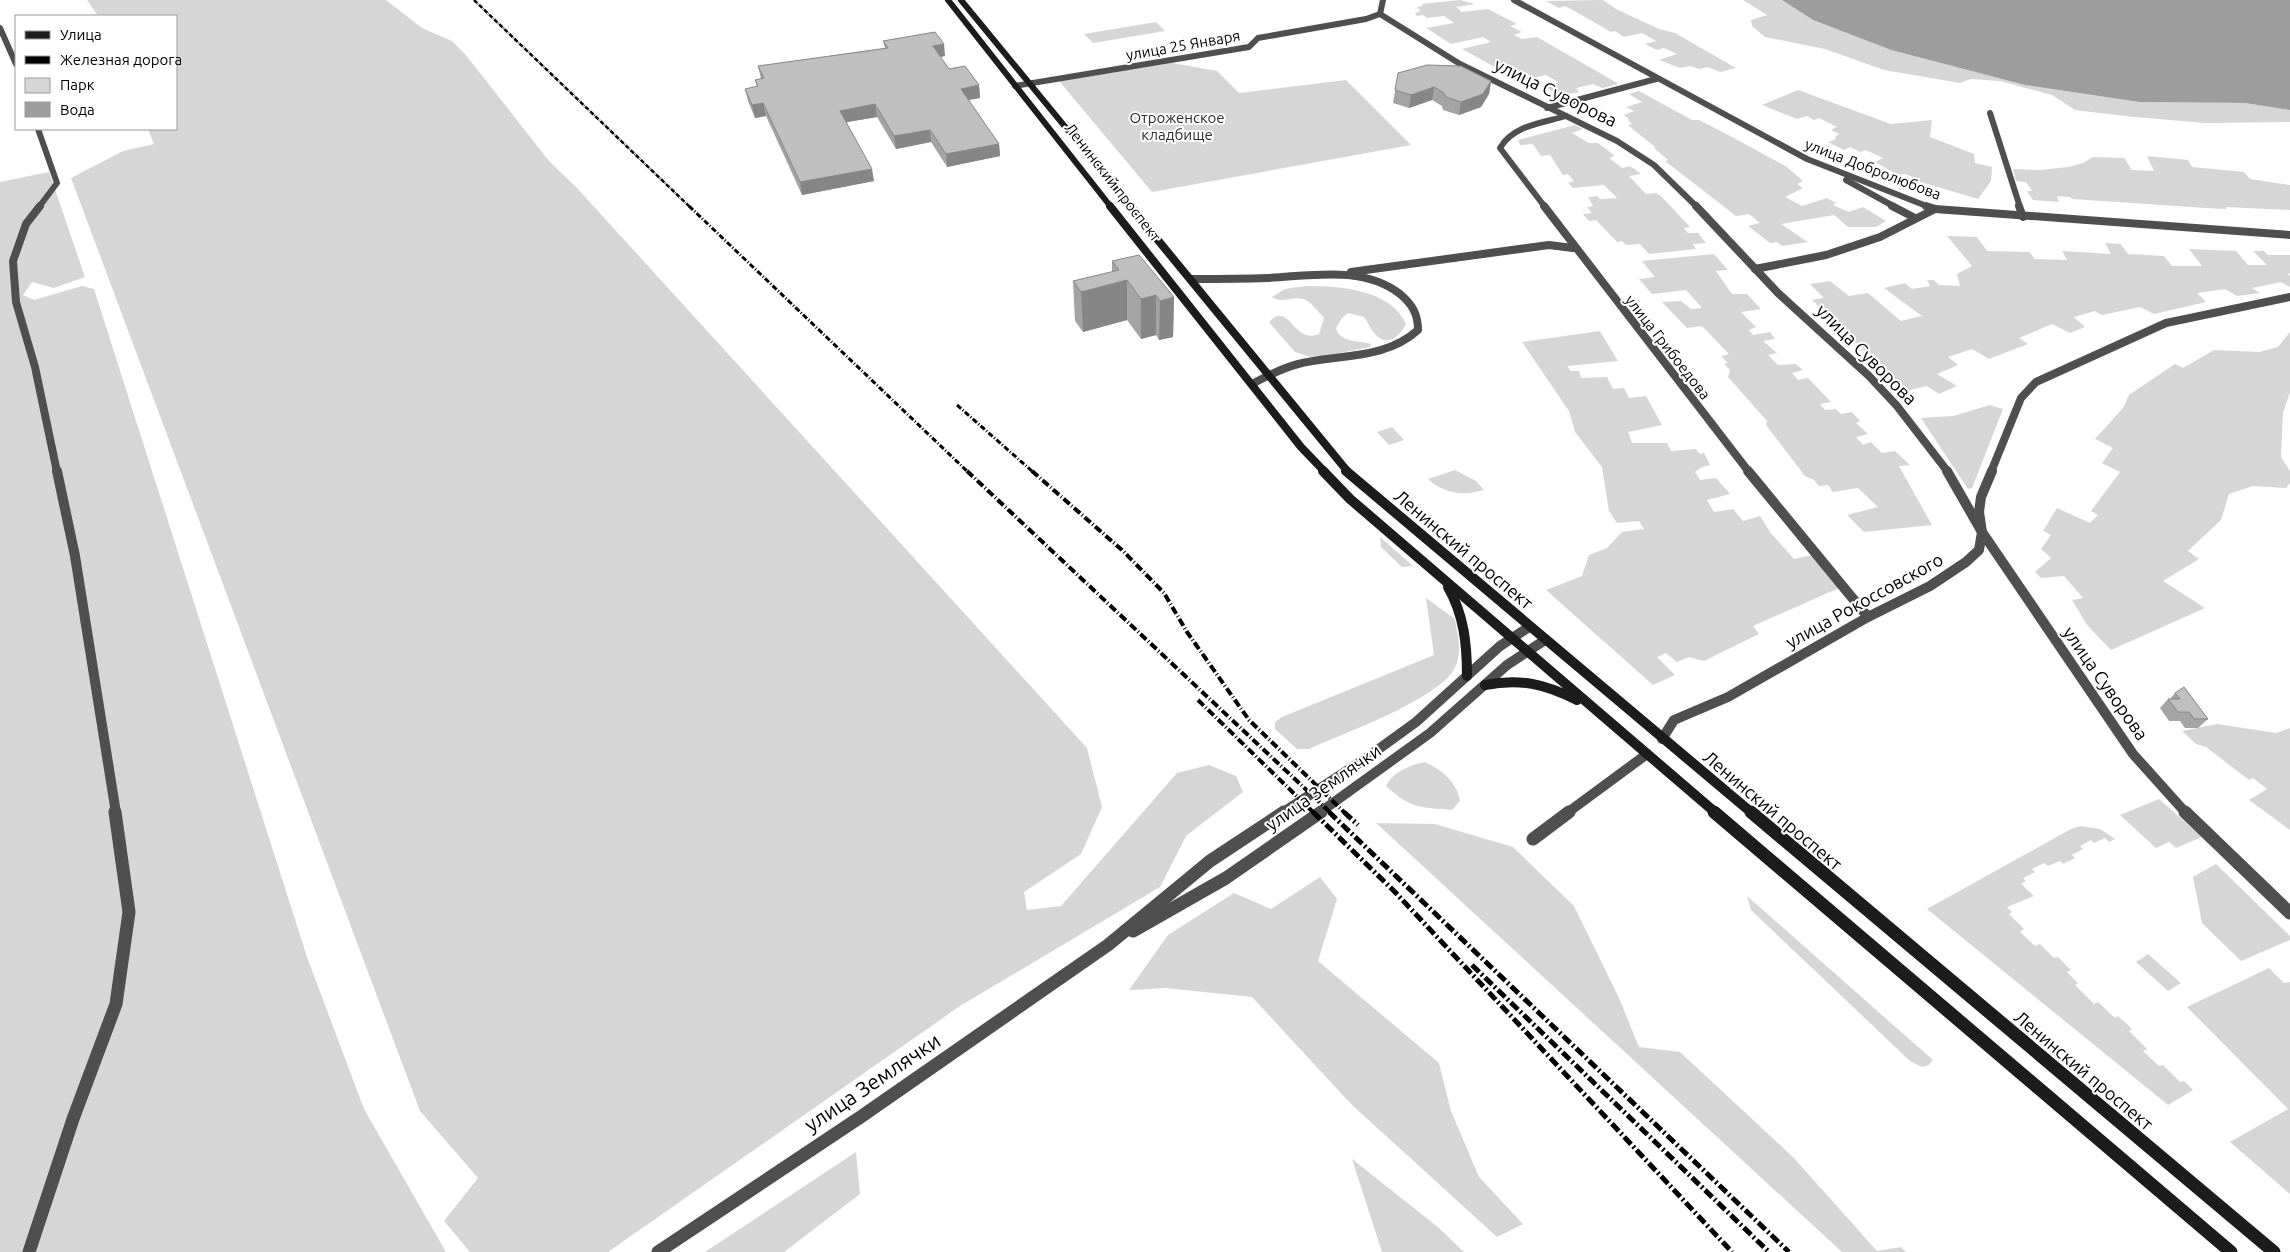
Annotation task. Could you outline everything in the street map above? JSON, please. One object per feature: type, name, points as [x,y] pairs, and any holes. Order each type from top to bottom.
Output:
[{"type":"main road","name":"Ленинский проспект","points":[[948,0],[1301,447],[1350,499],[1526,652],[2231,1252]]},
{"type":"main road","name":"Ленинский проспект","points":[[960,0],[1270,375],[1321,441],[1352,476],[1662,739],[2274,1252]]},
{"type":"main road","points":[[1158,264],[1168,268],[1179,281],[1191,279]]},
{"type":"main road","points":[[1439,577],[1452,594],[1465,627],[1467,676]]},
{"type":"main road","points":[[1485,684],[1517,679],[1528,681],[1554,689],[1594,710]]},
{"type":"street","points":[[1380,14],[1383,0]]},
{"type":"street","name":"улица Добролюбова","points":[[1514,0],[1656,79],[1807,159],[1935,209],[2023,217],[2290,235]]},
{"type":"street","name":"улица 25 Января","points":[[1015,86],[1249,47],[1258,38],[1366,19],[1380,14]]},
{"type":"street","name":"улица Суворова","points":[[1380,14],[1460,64],[1617,141],[1654,165],[1732,242],[1755,269],[1869,376],[1898,406],[1949,473],[1982,532],[2083,683],[2148,773],[2217,844],[2290,913]]},
{"type":"street","points":[[0,28],[15,62]]},
{"type":"street","points":[[1547,108],[1656,79]]},
{"type":"street","points":[[1990,113],[2023,217]]},
{"type":"street","name":"улица Грибоедова","points":[[1566,116],[1512,133],[1503,139],[1500,148],[1573,248],[1725,443],[1868,617]]},
{"type":"street","points":[[29,1252],[73,1119],[116,1004],[129,912],[108,758],[75,556],[35,367],[16,302],[13,261],[19,242],[26,224],[58,183],[48,164],[38,130]]},
{"type":"street","points":[[1807,159],[1915,218]]},
{"type":"street","points":[[1755,269],[1826,255],[1880,237],[1935,209]]},
{"type":"street","points":[[1191,279],[1338,275],[1549,246],[1573,248]]},
{"type":"street","points":[[1252,384],[1298,364],[1377,350],[1411,338],[1418,330],[1415,311],[1398,291],[1391,277],[1400,265]]},
{"type":"street","points":[[1338,275],[1376,280],[1398,291]]},
{"type":"street","name":"улица Рокоссовского","points":[[1662,739],[1674,720],[1728,697],[1868,617],[1930,586],[1966,562],[1978,550],[1982,532],[1979,512],[1981,497],[2021,398],[2036,382],[2166,323],[2290,297]]},
{"type":"street","name":"улица Землячки","points":[[658,1252],[862,1116],[1108,945],[1210,861],[1402,733],[1510,638],[1529,626]]},
{"type":"street","name":"улица Землячки","points":[[1108,945],[1226,878],[1408,749],[1485,684],[1526,652],[1545,640]]},
{"type":"street","points":[[1533,838],[1646,754]]},
{"type":"green space","points":[[87,0],[386,0],[422,28],[452,41],[465,54],[549,161],[577,188],[1087,748],[1102,807],[1081,854],[1024,892],[1027,910],[1061,906],[1177,773],[1209,765],[1236,776],[1243,792],[1186,836],[1160,887],[960,1006],[608,1252],[470,1252],[444,1221],[478,1178],[420,1111],[71,178],[123,151],[154,144],[148,130],[178,130],[178,15],[97,15]]},
{"type":"green space","points":[[1460,0],[1475,4],[1456,7],[1462,12],[1488,9],[1517,24],[1510,26],[1522,32],[1514,35],[1522,39],[1537,37],[1619,84],[1602,88],[1593,84],[1576,88],[1579,92],[1560,96],[1544,86],[1558,82],[1546,75],[1520,81],[1462,49],[1491,42],[1483,37],[1451,44],[1426,28],[1454,23],[1444,16],[1427,18],[1423,15],[1417,16],[1415,13],[1421,11],[1417,7],[1423,6],[1422,4]]},
{"type":"green space","points":[[1603,0],[1616,9],[1659,29],[1675,33],[1736,68],[1720,72],[1708,67],[1699,69],[1690,66],[1680,68],[1659,60],[1677,54],[1664,48],[1657,50],[1645,44],[1656,41],[1642,33],[1624,37],[1615,31],[1611,32],[1565,6],[1559,8],[1546,1]]},
{"type":"green space","points":[[1743,0],[1782,0],[1813,20],[1891,50],[2025,85],[2139,102],[2245,103],[2290,110],[2290,122],[2206,123],[2075,110],[2052,95],[2000,81],[1971,79],[1960,83],[1884,70],[1825,49],[1765,37],[1752,26],[1751,20],[1767,15]]},
{"type":"green space","points":[[1156,22],[1165,31],[1093,43],[1084,34]]},
{"type":"green space","name":"Отроженское кладбище","points":[[1172,63],[1217,71],[1239,93],[1346,80],[1411,145],[1152,192],[1059,81]]},
{"type":"green space","points":[[1798,90],[1891,124],[1932,120],[1930,137],[1974,154],[1975,163],[1992,167],[1991,181],[1978,199],[1914,180],[1916,178],[1905,174],[1898,175],[1875,162],[1883,158],[1866,150],[1860,152],[1850,147],[1844,150],[1828,142],[1836,139],[1835,137],[1839,134],[1831,130],[1837,127],[1819,118],[1814,120],[1807,116],[1797,119],[1762,105]]},
{"type":"green space","points":[[1639,91],[1692,120],[1699,120],[1736,139],[1787,167],[1803,181],[1797,184],[1803,188],[1785,197],[1802,206],[1827,198],[1836,203],[1833,205],[1849,212],[1863,207],[1886,221],[1876,227],[1848,227],[1834,215],[1781,224],[1808,242],[1782,246],[1777,242],[1770,243],[1748,226],[1760,223],[1749,214],[1736,216],[1665,161],[1668,160],[1628,125],[1632,124],[1624,115],[1634,111],[1626,107],[1642,102],[1629,94]]},
{"type":"green space","points":[[1575,125],[1583,129],[1572,133],[1589,143],[1598,143],[1615,156],[1609,158],[1622,168],[1630,166],[1641,174],[1629,176],[1646,194],[1656,193],[1661,196],[1690,227],[1684,228],[1688,233],[1698,233],[1706,243],[1693,244],[1696,249],[1649,254],[1640,244],[1626,245],[1622,241],[1617,242],[1596,220],[1589,221],[1583,214],[1592,213],[1587,207],[1593,206],[1588,197],[1597,196],[1600,199],[1617,198],[1604,185],[1573,188],[1568,183],[1574,181],[1568,174],[1563,175],[1550,155],[1541,156],[1533,144],[1520,145],[1518,140]]},
{"type":"green space","points":[[2147,156],[2188,160],[2192,167],[2244,172],[2250,179],[2290,185],[2290,210],[2206,208],[2072,199],[2070,197],[2057,196],[2059,202],[2033,200],[2027,191],[2032,191],[2026,182],[2016,181],[2013,169],[2040,170],[2068,167],[2083,163],[2093,157],[2124,158],[2132,170],[2154,171]]},
{"type":"green space","points":[[49,172],[85,277],[54,288],[32,282],[23,295],[34,300],[82,286],[94,289],[307,957],[364,1109],[446,1252],[0,1252],[0,182]]},
{"type":"green space","points":[[1947,236],[1977,237],[1987,251],[2029,252],[2035,259],[2067,260],[2062,251],[2111,254],[2105,243],[2121,244],[2128,254],[2164,256],[2172,266],[2202,266],[2189,249],[2236,251],[2248,265],[2267,265],[2253,251],[2264,251],[2268,255],[2290,255],[2290,273],[2288,274],[2290,276],[2290,287],[2281,282],[2252,288],[2260,293],[2237,296],[2225,289],[2197,293],[2206,302],[2154,314],[2140,307],[2102,315],[2095,311],[2074,317],[2085,327],[2070,333],[2052,324],[2019,338],[2028,344],[1989,359],[1972,349],[1948,357],[1958,365],[1937,374],[1957,386],[1939,394],[1927,386],[1906,391],[1812,300],[1824,298],[1810,284],[1830,281],[1849,296],[1868,293],[1901,321],[1922,316],[1884,288],[1905,283],[1912,289],[1930,286],[1927,280],[1934,280],[1939,285],[1960,286],[1957,274],[1972,266]]},
{"type":"green space","points":[[1714,254],[1728,270],[1716,271],[1732,294],[1747,294],[1761,309],[1741,312],[1756,327],[1749,330],[1753,335],[1770,332],[1775,339],[1763,341],[1777,353],[1768,355],[1778,365],[1796,364],[1803,370],[1792,373],[1798,380],[1808,378],[1831,402],[1820,404],[1825,410],[1836,409],[1841,414],[1852,412],[1860,421],[1856,423],[1868,434],[1856,437],[1863,445],[1871,442],[1882,453],[1895,451],[1910,465],[1899,466],[1932,525],[1864,532],[1847,515],[1878,507],[1858,488],[1833,492],[1828,485],[1819,486],[1814,480],[1805,476],[1766,425],[1767,421],[1728,377],[1730,370],[1724,364],[1728,363],[1721,356],[1729,354],[1702,326],[1687,328],[1662,302],[1681,301],[1691,309],[1702,308],[1686,290],[1652,294],[1639,279],[1655,277],[1642,261]]},
{"type":"green space","points":[[1306,286],[1334,287],[1363,292],[1388,303],[1399,312],[1406,324],[1393,339],[1384,340],[1375,334],[1364,317],[1348,313],[1342,318],[1336,328],[1338,333],[1345,339],[1371,344],[1370,347],[1314,358],[1295,352],[1269,322],[1276,317],[1282,316],[1303,334],[1310,336],[1319,334],[1324,318],[1306,300],[1299,298],[1280,300],[1272,297],[1285,289]]},
{"type":"green space","points":[[1600,331],[1618,361],[1567,366],[1571,371],[1579,371],[1581,378],[1607,377],[1613,389],[1624,388],[1629,398],[1646,396],[1662,425],[1628,432],[1632,443],[1667,443],[1671,451],[1696,449],[1700,454],[1704,453],[1710,465],[1702,467],[1695,472],[1700,480],[1716,478],[1730,494],[1707,500],[1714,512],[1733,509],[1743,521],[1760,516],[1770,532],[1794,559],[1812,555],[1839,588],[1753,626],[1759,634],[1704,661],[1689,657],[1677,662],[1666,653],[1657,657],[1675,675],[1653,685],[1546,590],[1582,576],[1589,555],[1607,548],[1622,532],[1644,529],[1639,521],[1617,523],[1609,511],[1602,467],[1575,432],[1569,411],[1522,342]]},
{"type":"green space","points":[[2290,332],[2290,392],[2283,413],[2281,457],[2290,471],[2290,483],[2286,488],[2253,486],[2229,494],[2221,520],[2188,551],[2199,559],[2163,581],[2205,608],[2111,650],[2087,625],[2072,600],[2083,598],[2064,576],[2041,578],[2035,572],[2051,558],[2041,549],[2051,535],[2043,531],[2057,508],[2090,523],[2098,515],[2091,511],[2120,472],[2102,463],[2113,448],[2095,439],[2123,408],[2129,395],[2175,364],[2183,368],[2214,350],[2259,352],[2278,347]]},
{"type":"green space","points":[[1990,405],[2003,409],[1972,488],[1968,489],[1921,418],[1953,416]]},
{"type":"green space","points":[[1392,427],[1404,440],[1389,445],[1377,432]]},
{"type":"green space","points":[[1455,470],[1476,481],[1484,490],[1469,493],[1447,491],[1428,479]]},
{"type":"green space","points":[[1380,537],[1413,566],[1402,567],[1381,547]]},
{"type":"green space","points":[[1426,598],[1455,619],[1459,646],[1458,659],[1453,671],[1442,683],[1427,694],[1386,716],[1309,749],[1297,749],[1275,729],[1275,722],[1282,717],[1434,655]]},
{"type":"green space","points":[[2217,724],[2276,733],[2290,728],[2290,830],[2249,800],[2267,789],[2253,778],[2249,780],[2206,747],[2196,744],[2182,731]]},
{"type":"green space","points":[[1425,762],[1448,777],[1456,788],[1460,801],[1452,810],[1416,806],[1402,799],[1386,786],[1402,770]]},
{"type":"green space","points":[[2159,799],[2202,837],[2176,848],[2169,842],[2156,848],[2120,815]]},
{"type":"green space","points":[[1376,823],[1435,824],[1513,847],[1574,906],[1619,998],[1639,1047],[1680,1052],[1793,1157],[1877,1251],[1901,1247],[1906,1252],[1842,1252]]},
{"type":"green space","points":[[2081,826],[2100,829],[2115,839],[2109,842],[2105,838],[2094,843],[2091,840],[2080,846],[2083,849],[2072,855],[2075,858],[2063,864],[2060,861],[2048,866],[2044,863],[2032,869],[2035,872],[2023,878],[2026,881],[2021,884],[2034,896],[2007,907],[2012,912],[2009,914],[2024,929],[2020,932],[2035,946],[2040,944],[2054,958],[2058,957],[2071,970],[2067,972],[2078,983],[2075,985],[2094,1004],[2098,1002],[2115,1018],[2118,1016],[2132,1029],[2129,1031],[2147,1049],[2143,1051],[2159,1066],[2163,1065],[2180,1082],[2184,1081],[2193,1090],[2168,1105],[1927,909],[2071,829]]},
{"type":"green space","points":[[2216,864],[2290,936],[2290,940],[2241,961],[2202,923],[2193,877]]},
{"type":"green space","points":[[1320,877],[1337,899],[1318,961],[1439,1063],[1451,1111],[1479,1177],[1523,1224],[1497,1237],[1351,1104],[1252,997],[1166,988],[1129,990],[1168,935],[1234,893],[1271,909]]},
{"type":"green space","points":[[1747,896],[1933,1060],[1929,1065],[1922,1067],[1910,1061],[1751,910]]},
{"type":"green space","points":[[2148,954],[2181,983],[2168,991],[2136,962]]},
{"type":"green space","points":[[2269,968],[2284,983],[2290,982],[2290,1194],[2230,1142],[2288,1109],[2187,1007]]},
{"type":"green space","points":[[856,1152],[860,1194],[784,1252],[705,1252]]},
{"type":"green space","points":[[1352,1159],[1439,1228],[1464,1252],[1382,1252]]},
{"type":"water","points":[[1782,0],[2290,0],[2290,110],[2245,103],[2139,102],[2025,85],[1891,50],[1813,20]]},
{"type":"building","points":[[935,32],[944,44],[933,46],[949,69],[965,66],[979,85],[961,89],[999,144],[946,154],[930,130],[894,136],[875,104],[840,111],[872,169],[800,182],[763,103],[752,105],[745,89],[758,86],[755,80],[764,78],[758,66],[888,48],[883,41]]},
{"type":"building","points":[[1427,65],[1461,66],[1491,81],[1483,94],[1461,102],[1446,97],[1444,93],[1434,87],[1411,95],[1395,90],[1398,73]]},
{"type":"building","points":[[1139,255],[1174,297],[1160,301],[1156,295],[1141,299],[1127,280],[1081,292],[1073,281],[1119,270],[1112,261]]},
{"type":"building","points":[[2184,687],[2208,719],[2194,719],[2189,712],[2178,712],[2168,699],[2180,699],[2175,693]]},
{"type":"railway","points":[[474,0],[690,207]]},
{"type":"railway","points":[[689,206],[968,472]]},
{"type":"railway","points":[[957,405],[1033,472]]},
{"type":"railway","points":[[967,471],[1331,813]]},
{"type":"railway","points":[[1032,471],[1122,550],[1164,593],[1187,632],[1249,720],[1345,813]]},
{"type":"railway","points":[[1198,700],[1314,813]]},
{"type":"railway","points":[[1313,812],[1394,891],[1732,1252]]},
{"type":"railway","points":[[1329,812],[1789,1252]]},
{"type":"railway","points":[[1344,812],[1358,825]]},
{"type":"railway","points":[[1472,965],[1769,1252]]}]
